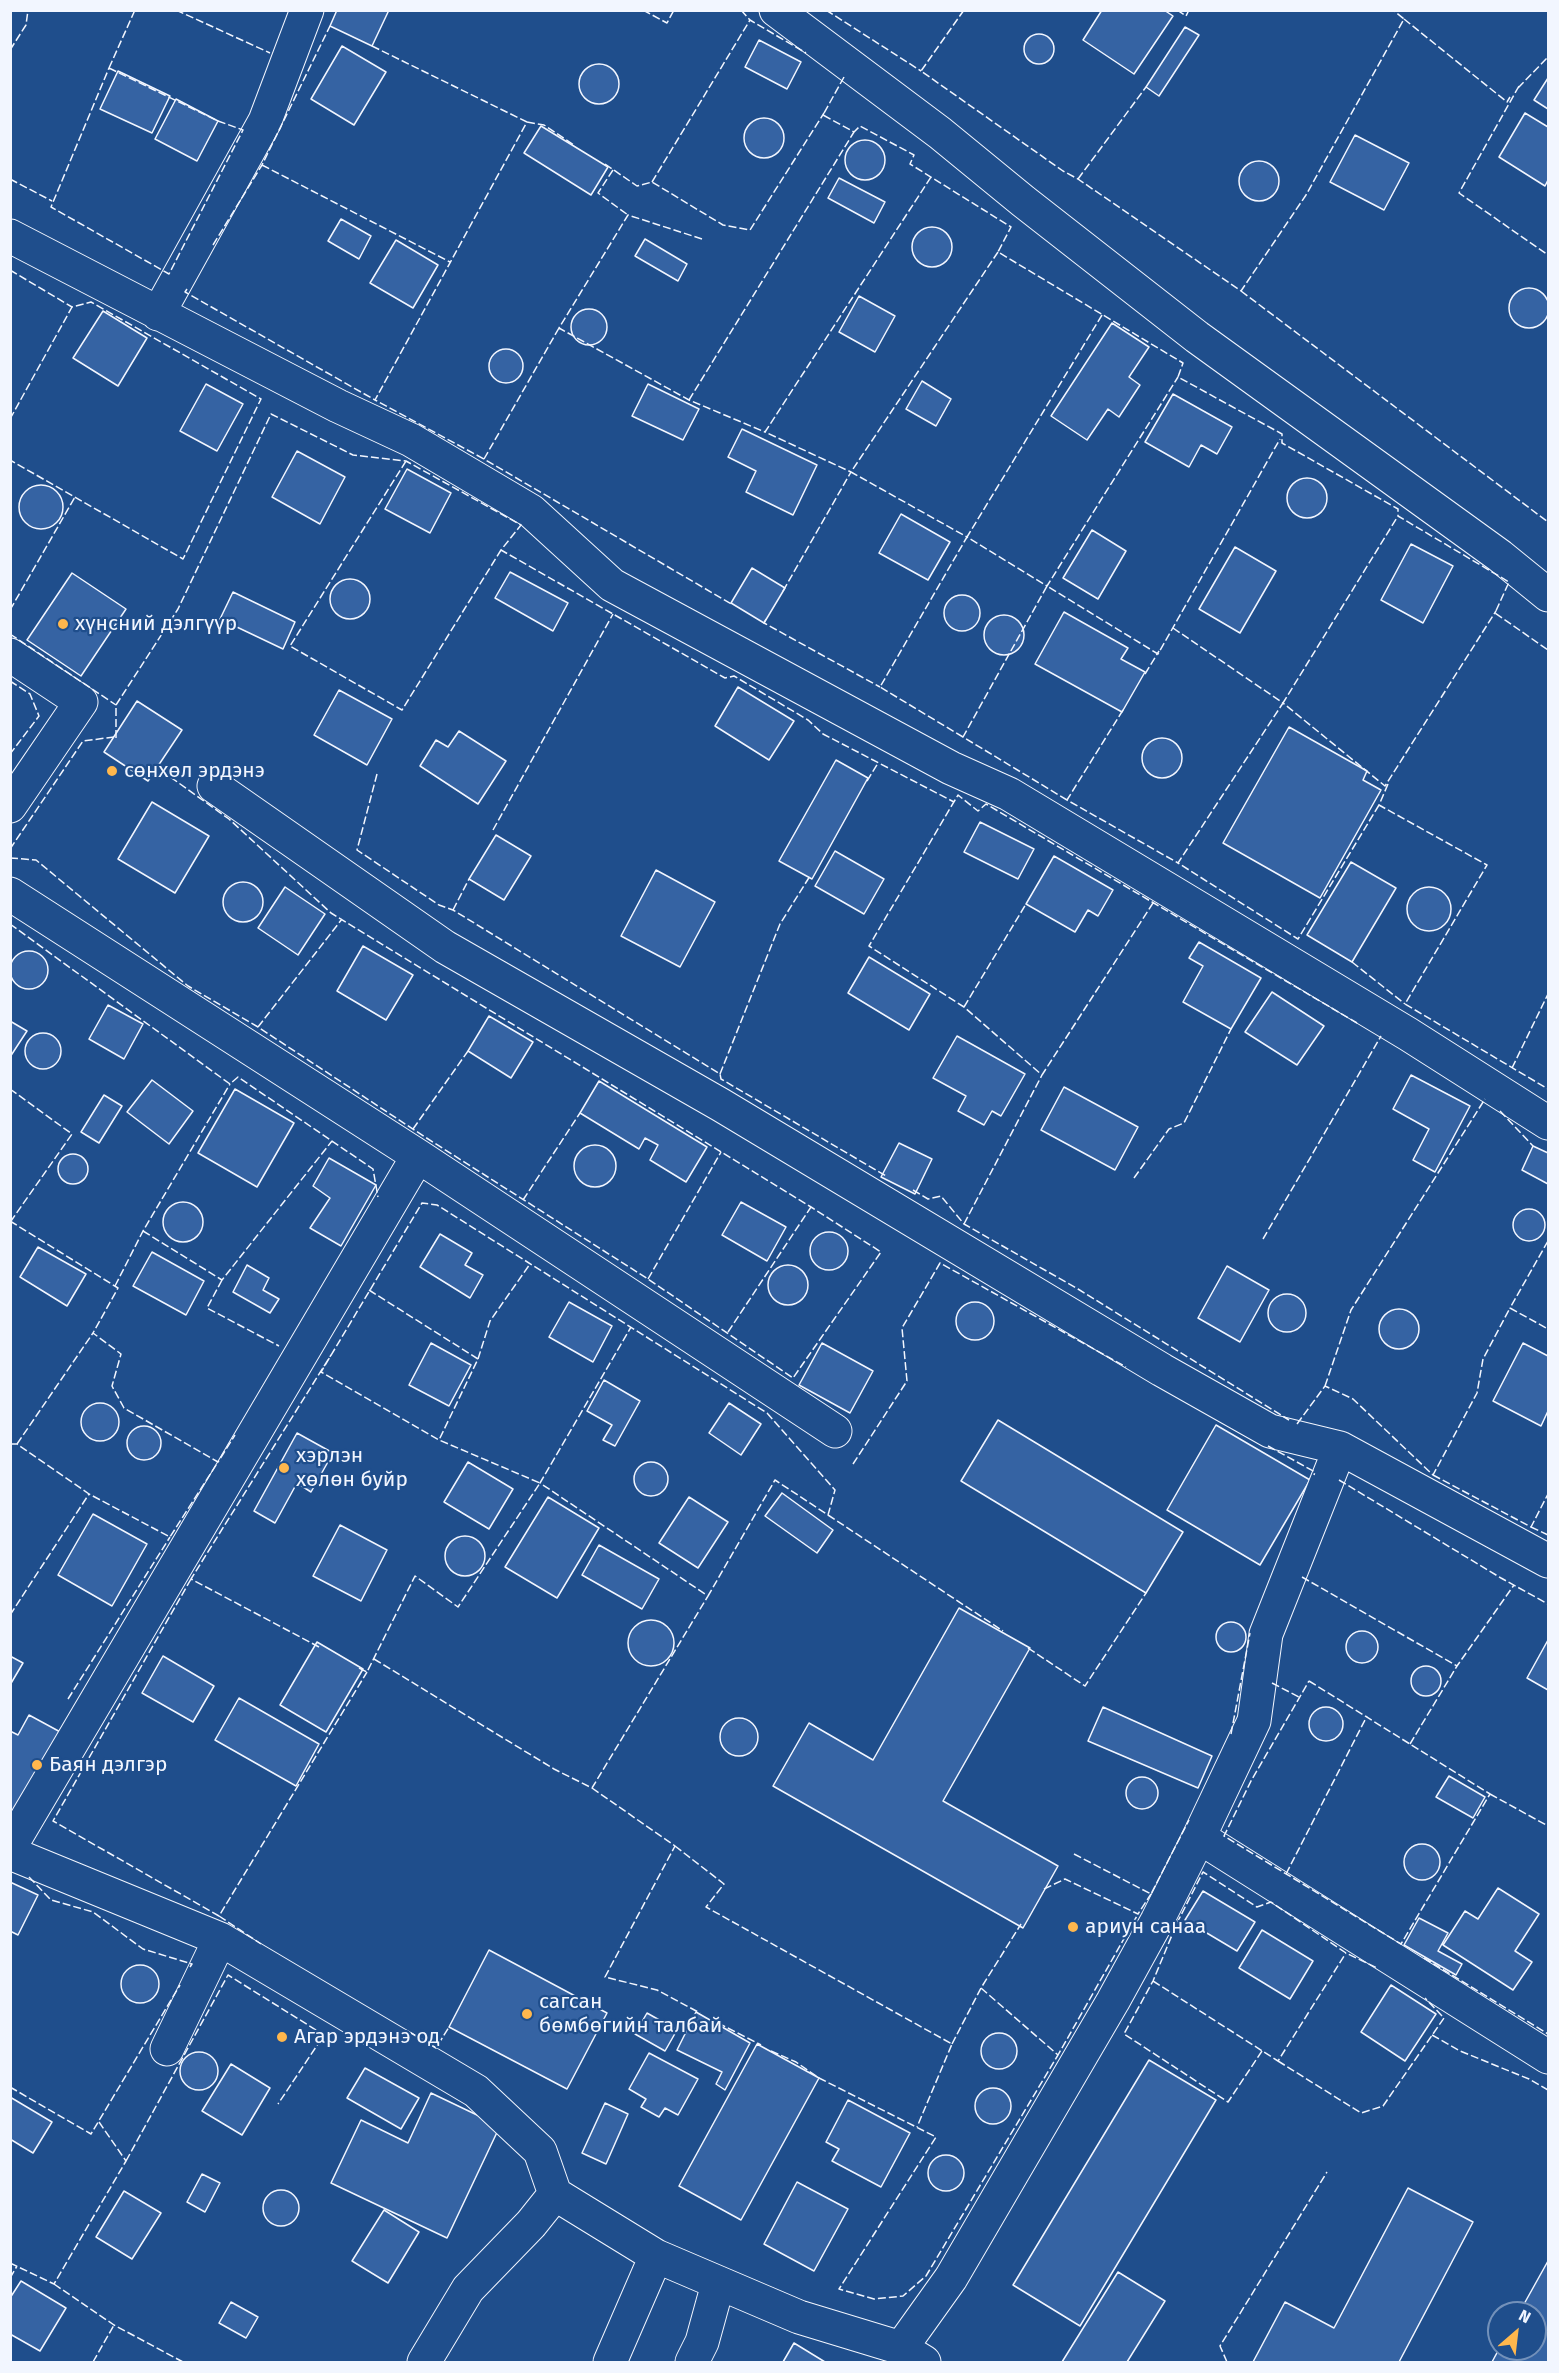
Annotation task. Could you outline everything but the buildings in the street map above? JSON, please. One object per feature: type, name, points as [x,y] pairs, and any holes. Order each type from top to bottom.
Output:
[{"type":"street","points":[[158,314],[265,121],[307,10]]},
{"type":"street","points":[[776,10],[940,133],[1197,337],[1500,556],[1548,595]]},
{"type":"street","points":[[10,236],[158,314],[421,446],[531,511],[612,585],[951,768],[1009,794],[1388,1022],[1548,1123]]},
{"type":"street","points":[[10,655],[81,702],[10,806]]},
{"type":"street","points":[[214,786],[445,947],[721,1105],[1162,1370],[1270,1431],[1340,1448],[1548,1561]]},
{"type":"street","points":[[10,894],[418,1156],[835,1431]]},
{"type":"street","points":[[10,1847],[418,1156]]},
{"type":"street","points":[[10,1853],[220,1939],[476,2091],[540,2151],[555,2194],[656,2256],[800,2317],[913,2355],[951,2278],[1113,2001],[1157,1921],[1254,1721],[1266,1635],[1340,1448]]},
{"type":"street","points":[[1199,1837],[1548,2057]]},
{"type":"street","points":[[166,2049],[220,1939]]},
{"type":"street","points":[[424,2362],[468,2289],[531,2224],[555,2194]]},
{"type":"street","points":[[610,2362],[656,2256]]},
{"type":"street","points":[[692,2362],[702,2342],[718,2284]]},
{"type":"fence","points":[[10,50],[26,25],[28,10]]},
{"type":"fence","points":[[109,68],[135,10]]},
{"type":"fence","points":[[176,10],[270,53]]},
{"type":"fence","points":[[643,10],[667,23],[674,10]]},
{"type":"fence","points":[[741,10],[750,20],[806,53]]},
{"type":"fence","points":[[826,10],[921,71]]},
{"type":"fence","points":[[964,10],[921,71],[1063,171],[1241,291],[1306,195],[1404,19],[1393,10]]},
{"type":"fence","points":[[1177,10],[1186,16],[1189,10]]},
{"type":"fence","points":[[1404,19],[1507,102],[1510,97]]},
{"type":"fence","points":[[652,182],[750,20]]},
{"type":"fence","points":[[213,245],[262,165],[330,26]]},
{"type":"fence","points":[[372,46],[527,122],[375,400],[484,459]]},
{"type":"fence","points":[[1518,88],[1548,57]]},
{"type":"fence","points":[[109,68],[218,121],[243,130],[169,274],[51,207],[109,68]]},
{"type":"fence","points":[[844,77],[823,115],[854,132],[860,126],[914,155],[910,164],[1011,227],[998,252],[1183,363],[1178,377],[1282,434],[1282,443],[1398,509],[1398,516],[1509,582],[1495,613],[1548,650]]},
{"type":"fence","points":[[1519,86],[1459,193],[1548,255]]},
{"type":"fence","points":[[1078,179],[1146,87]]},
{"type":"fence","points":[[605,164],[637,186],[652,182],[723,225],[750,230],[824,113]]},
{"type":"fence","points":[[527,122],[544,125],[574,145]]},
{"type":"fence","points":[[689,400],[854,132]]},
{"type":"fence","points":[[262,165],[450,262]]},
{"type":"fence","points":[[613,170],[598,193],[628,215]]},
{"type":"fence","points":[[783,591],[851,472],[765,432],[931,177]]},
{"type":"fence","points":[[10,179],[52,201]]},
{"type":"fence","points":[[702,239],[628,215],[559,328],[689,400],[765,432]]},
{"type":"fence","points":[[963,737],[880,687],[967,537],[851,472],[998,252]]},
{"type":"fence","points":[[10,270],[72,307]]},
{"type":"fence","points":[[187,289],[185,292],[375,400]]},
{"type":"fence","points":[[1241,291],[1548,522]]},
{"type":"fence","points":[[10,419],[72,307],[91,302],[261,399],[183,559],[10,460]]},
{"type":"fence","points":[[1102,315],[967,537],[1047,586],[1178,377]]},
{"type":"fence","points":[[559,328],[484,459],[733,605]]},
{"type":"fence","points":[[116,738],[116,705],[178,609],[271,414],[353,455],[406,461],[521,525],[501,550],[725,678],[734,676],[808,720],[823,734],[954,802],[958,795],[978,811],[986,804],[1357,1023]]},
{"type":"fence","points":[[1067,800],[963,737],[1047,586],[1158,654],[1280,439]]},
{"type":"fence","points":[[406,461],[290,646],[402,710],[501,550]]},
{"type":"fence","points":[[10,610],[75,497]]},
{"type":"fence","points":[[1173,628],[1283,703],[1398,516]]},
{"type":"fence","points":[[1379,805],[1298,939],[1178,863],[1283,703],[1385,786],[1496,611]]},
{"type":"fence","points":[[493,830],[613,614]]},
{"type":"fence","points":[[766,619],[764,623],[880,687]]},
{"type":"fence","points":[[10,634],[116,705]]},
{"type":"fence","points":[[1145,674],[1159,651]]},
{"type":"fence","points":[[10,681],[30,694],[39,716],[10,754]]},
{"type":"fence","points":[[1123,710],[1067,800],[1178,863]]},
{"type":"fence","points":[[10,849],[83,741],[114,737]]},
{"type":"fence","points":[[867,781],[878,763]]},
{"type":"fence","points":[[10,858],[36,860],[188,986],[258,1027],[648,1279],[793,1378],[881,1252],[331,913],[229,819],[155,766]]},
{"type":"fence","points":[[377,774],[357,850],[439,905],[453,910],[720,1074],[721,1079],[886,1176]]},
{"type":"fence","points":[[1388,784],[1379,805],[1487,865],[1405,1004],[1548,1089]]},
{"type":"fence","points":[[955,800],[869,946],[964,1007],[1042,1075],[1153,903]]},
{"type":"fence","points":[[720,1074],[780,924],[810,876]]},
{"type":"fence","points":[[453,910],[469,879]]},
{"type":"fence","points":[[964,1007],[1026,904]]},
{"type":"fence","points":[[258,1027],[342,919]]},
{"type":"fence","points":[[10,924],[230,1084],[238,1077],[373,1169],[378,1197]]},
{"type":"fence","points":[[1352,962],[1405,1004]]},
{"type":"fence","points":[[1512,1068],[1548,994]]},
{"type":"fence","points":[[1134,1178],[1169,1129],[1184,1123],[1231,1029]]},
{"type":"fence","points":[[1263,1239],[1381,1036]]},
{"type":"fence","points":[[413,1129],[468,1051]]},
{"type":"fence","points":[[964,1224],[1042,1075]]},
{"type":"fence","points":[[115,1286],[143,1231],[230,1084]]},
{"type":"fence","points":[[10,1089],[72,1134],[11,1221]]},
{"type":"fence","points":[[1325,1386],[1351,1310],[1485,1099]]},
{"type":"fence","points":[[1500,1111],[1533,1146]]},
{"type":"fence","points":[[523,1200],[580,1113]]},
{"type":"fence","points":[[143,1231],[222,1280],[332,1141]]},
{"type":"fence","points":[[648,1279],[721,1152]]},
{"type":"fence","points":[[913,1190],[928,1199],[941,1196],[964,1224],[1078,1289],[1289,1420]]},
{"type":"fence","points":[[359,1668],[367,1672],[415,1576],[458,1607],[540,1483],[439,1440],[321,1372],[422,1203],[437,1205],[767,1413],[835,1490],[828,1515],[775,1480],[708,1596],[540,1483],[631,1327]]},
{"type":"fence","points":[[728,1332],[811,1207]]},
{"type":"fence","points":[[10,1221],[118,1288],[93,1333],[121,1354],[112,1386],[124,1408],[218,1462],[235,1435]]},
{"type":"fence","points":[[1548,1241],[1510,1308],[1548,1329]]},
{"type":"fence","points":[[853,1464],[907,1381],[902,1328],[940,1263],[1126,1367]]},
{"type":"fence","points":[[478,1359],[490,1321],[530,1264]]},
{"type":"fence","points":[[222,1280],[207,1308],[279,1346]]},
{"type":"fence","points":[[369,1290],[478,1359],[439,1440]]},
{"type":"fence","points":[[1297,1424],[1325,1386],[1353,1399],[1433,1475],[1477,1393],[1483,1359],[1510,1308]]},
{"type":"fence","points":[[17,1444],[93,1333]]},
{"type":"fence","points":[[319,1647],[191,1579],[331,1355]]},
{"type":"fence","points":[[10,1444],[17,1444],[89,1494],[170,1537],[218,1462]]},
{"type":"fence","points":[[1268,1446],[1315,1472],[1314,1475]]},
{"type":"fence","points":[[1433,1475],[1531,1527],[1548,1494]]},
{"type":"fence","points":[[1339,1480],[1548,1604]]},
{"type":"fence","points":[[10,1615],[89,1494]]},
{"type":"fence","points":[[828,1515],[1003,1631]]},
{"type":"fence","points":[[1531,1527],[1548,1535]]},
{"type":"fence","points":[[68,1699],[170,1537]]},
{"type":"fence","points":[[1302,1577],[1457,1666]]},
{"type":"fence","points":[[191,1579],[53,1821],[219,1916],[367,1672]]},
{"type":"fence","points":[[1410,1744],[1457,1666],[1514,1585]]},
{"type":"fence","points":[[1028,1648],[1085,1686],[1146,1593]]},
{"type":"fence","points":[[374,1659],[554,1769],[592,1788],[708,1596]]},
{"type":"fence","points":[[1231,1734],[1250,1633]]},
{"type":"fence","points":[[1309,1681],[1490,1794],[1401,1944],[1224,1836],[1251,1781],[1309,1681]]},
{"type":"fence","points":[[1272,1683],[1299,1697]]},
{"type":"fence","points":[[1286,1874],[1367,1716]]},
{"type":"fence","points":[[592,1788],[675,1846],[605,1977],[657,1990],[700,2013]]},
{"type":"fence","points":[[1490,1794],[1548,1826]]},
{"type":"fence","points":[[1074,1854],[1151,1894],[1189,1820]]},
{"type":"fence","points":[[675,1846],[724,1884],[706,1907],[952,2044],[917,2127]]},
{"type":"fence","points":[[1262,2051],[1228,2102],[1124,2034],[1153,1981],[1177,1923],[1203,1872],[1257,1907],[1271,1902],[1346,1953],[1377,1968]]},
{"type":"fence","points":[[29,1877],[51,1900],[93,1912],[143,1949],[192,1964],[190,1967]]},
{"type":"fence","points":[[1044,1889],[1065,1879],[1138,1914],[1151,1894]]},
{"type":"fence","points":[[981,1988],[1058,2055],[1138,1914]]},
{"type":"fence","points":[[219,1916],[261,1944]]},
{"type":"fence","points":[[952,2044],[981,1988],[1021,1924]]},
{"type":"fence","points":[[1153,1981],[1278,2061],[1346,1953]]},
{"type":"fence","points":[[1424,1958],[1548,2034]]},
{"type":"fence","points":[[126,2161],[228,1975],[324,2035],[278,2104]]},
{"type":"fence","points":[[10,2087],[91,2134],[180,1985]]},
{"type":"fence","points":[[1278,2061],[1361,2113],[1383,2106],[1444,2018],[1425,1998]]},
{"type":"fence","points":[[718,2023],[761,2045]]},
{"type":"fence","points":[[411,2033],[436,2048],[449,2027]]},
{"type":"fence","points":[[1432,2035],[1460,2051],[1529,2079],[1548,2090]]},
{"type":"fence","points":[[771,2051],[796,2062],[819,2078],[936,2137],[839,2289],[874,2299],[903,2296],[926,2276],[1058,2055]]},
{"type":"fence","points":[[10,2263],[54,2284],[126,2161],[99,2122]]},
{"type":"fence","points":[[1227,2362],[1220,2346],[1327,2172]]},
{"type":"fence","points":[[10,2278],[17,2266]]},
{"type":"fence","points":[[54,2284],[114,2325],[183,2362]]},
{"type":"fence","points":[[93,2362],[114,2325]]},
{"type":"place","name":"хүнсний дэлгүүр","points":[[63,624]]},
{"type":"place","name":"сөнхөл эрдэнэ","points":[[112,771]]},
{"type":"place","name":"хэрлэн хөлөн буйр","points":[[284,1468]]},
{"type":"place","name":"Баян дэлгэр","points":[[37,1765]]},
{"type":"place","name":"ариун санаа","points":[[1073,1927]]},
{"type":"place","name":"сагсан бөмбөгийн талбай","points":[[527,2014]]},
{"type":"place","name":"Агар эрдэнэ од","points":[[282,2037]]}]
